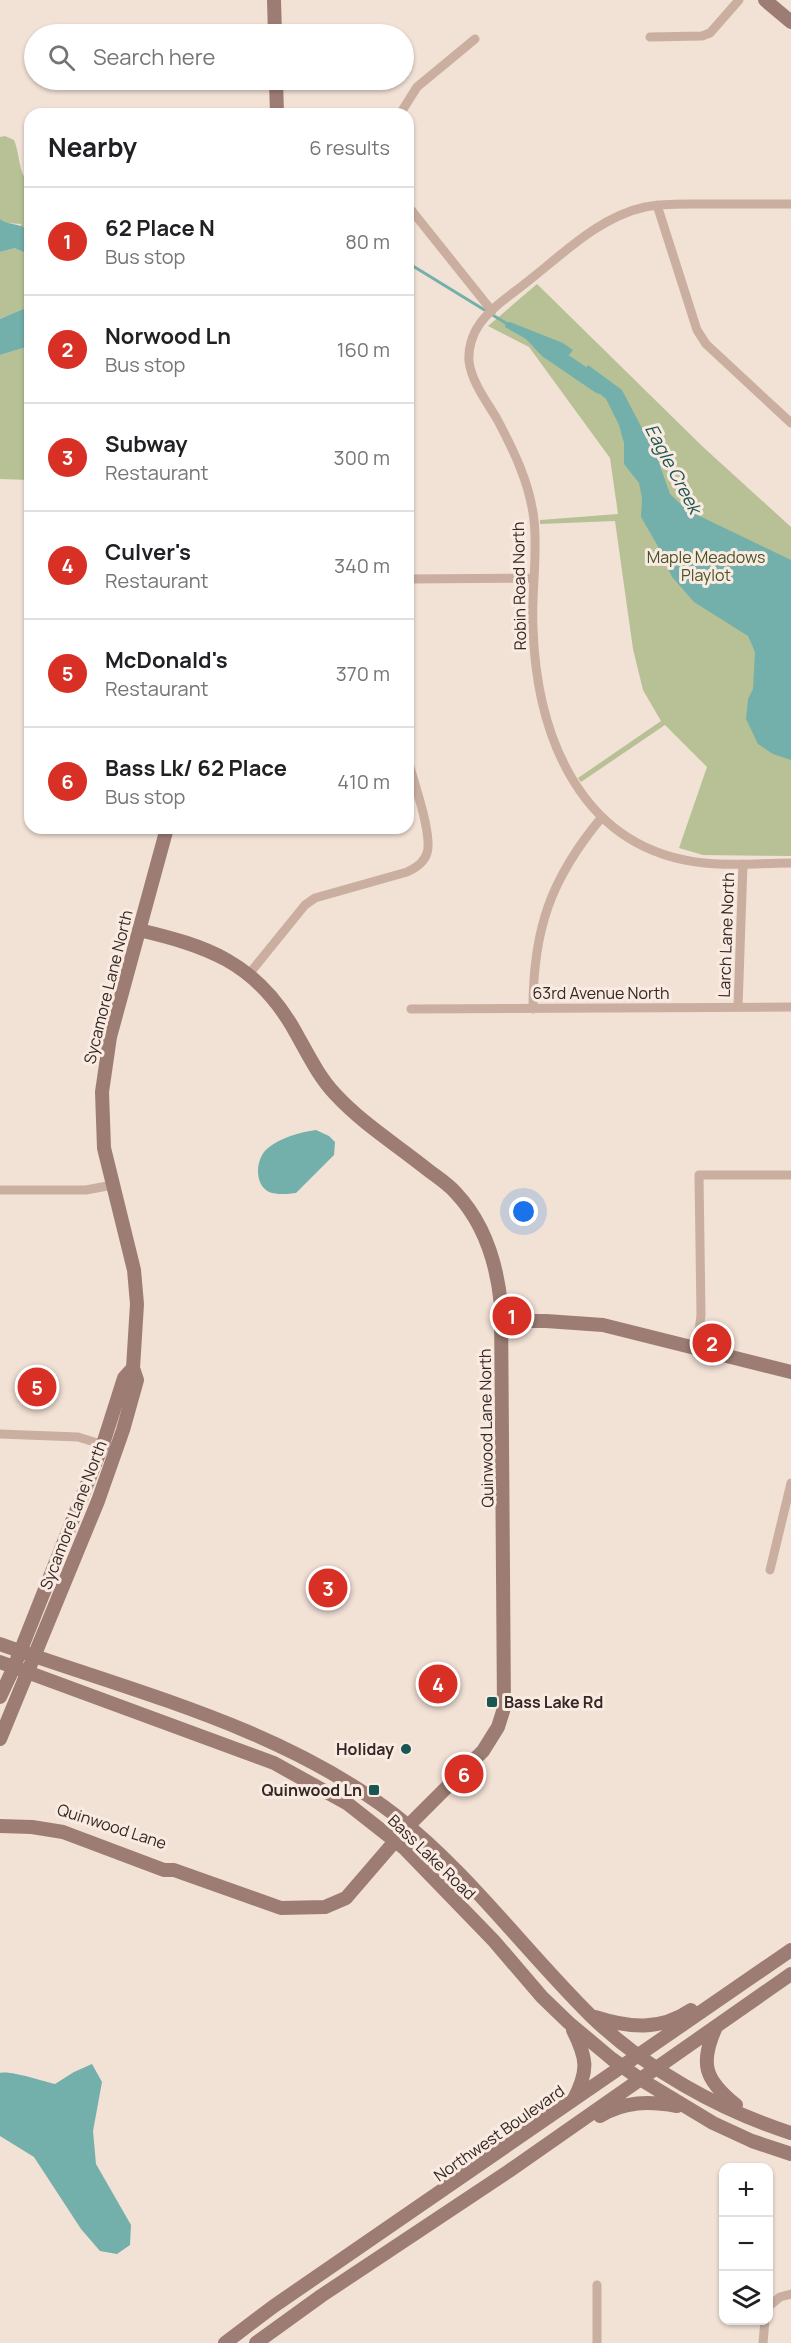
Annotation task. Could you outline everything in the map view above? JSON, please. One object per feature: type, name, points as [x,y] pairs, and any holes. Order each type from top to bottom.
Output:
[{"type":"main road","points":[[274,0],[275,24]]},
{"type":"main road","points":[[765,0],[791,22]]},
{"type":"main road","points":[[276,90],[277,108]]},
{"type":"main road","name":"Sycamore Lane North","points":[[27,1653],[98,1501],[117,1449],[136,1380],[133,1368],[136,1283],[105,1148],[102,1121],[104,1064],[165,834]]},
{"type":"main road","name":"Quinwood Lane North","points":[[139,930],[212,952],[249,974],[280,1007],[319,1074],[336,1096],[449,1187],[463,1202],[483,1232],[492,1255],[499,1282],[501,1321],[504,1708],[498,1727],[483,1751],[394,1840]]},
{"type":"main road","points":[[501,1321],[603,1325],[791,1372]]},
{"type":"main road","name":"Sycamore Lane North","points":[[21,1669],[103,1444],[124,1378],[133,1368]]},
{"type":"main road","name":"Bass Lake Road","points":[[0,1644],[244,1729],[318,1766],[385,1808],[408,1826],[448,1864],[591,2016],[639,2056],[701,2095],[791,2133]]},
{"type":"main road","name":"Bass Lake Road","points":[[0,1662],[274,1763],[348,1804],[394,1840],[440,1884],[569,2023],[623,2067],[686,2108],[743,2137],[791,2154]]},
{"type":"main road","points":[[0,1697],[21,1669]]},
{"type":"main road","points":[[0,1739],[17,1702],[21,1669]]},
{"type":"main road","name":"Quinwood Lane","points":[[0,1816],[29,1818],[68,1830],[164,1870],[174,1870],[281,1908],[325,1907],[346,1898],[394,1840]]},
{"type":"main road","name":"Quinwood Lane","points":[[0,1826],[68,1830]]},
{"type":"main road","name":"Northwest Boulevard","points":[[225,2343],[274,2306],[791,1950]]},
{"type":"main road","points":[[591,2016],[628,2026],[660,2025],[681,2017],[755,1966],[775,1962]]},
{"type":"main road","points":[[256,2343],[791,1974]]},
{"type":"main road","points":[[569,2023],[584,2053],[586,2063],[583,2083],[573,2102]]},
{"type":"main road","points":[[717,2025],[707,2049],[709,2078],[722,2094],[751,2118]]},
{"type":"main road","points":[[509,2170],[530,2165],[601,2116],[621,2106],[653,2103],[686,2108]]},
{"type":"street","points":[[650,38],[702,36],[717,26],[739,0]]},
{"type":"street","points":[[404,108],[417,87],[475,39]]},
{"type":"street","name":"Robin Road North","points":[[791,204],[657,205],[627,212],[608,221],[492,311],[472,337],[469,361],[476,381],[519,464],[529,492],[534,521],[532,628],[535,661],[546,723],[572,781],[602,817],[653,850],[704,863],[791,863]]},
{"type":"street","points":[[657,205],[697,330],[706,344],[791,423]]},
{"type":"street","points":[[414,214],[492,311]]},
{"type":"street","points":[[414,579],[534,578]]},
{"type":"street","points":[[249,974],[304,905],[315,898],[407,872],[420,864],[427,853],[428,837],[414,783]]},
{"type":"street","points":[[533,1009],[534,960],[548,903],[565,868],[602,817]]},
{"type":"street","name":"Larch Lane North","points":[[738,1008],[742,864]]},
{"type":"street","name":"63rd Avenue North","points":[[411,1009],[791,1007]]},
{"type":"street","points":[[693,1347],[701,1315],[699,1175],[791,1174]]},
{"type":"street","points":[[0,1190],[86,1190],[113,1185]]},
{"type":"street","points":[[0,1434],[66,1436],[117,1449]]},
{"type":"street","points":[[770,1570],[791,1483]]},
{"type":"street","points":[[597,2285],[597,2343]]},
{"type":"street","points":[[773,2303],[780,2297],[791,2294]]},
{"type":"street","points":[[763,2343],[765,2325]]},
{"type":"green space","points":[[5,136],[14,140],[24,176],[24,309],[0,319],[0,252],[15,248],[21,224],[5,223],[0,219],[0,137]]},
{"type":"green space","name":"Maple Meadows Playlot","points":[[537,284],[702,446],[791,527],[791,856],[703,855],[679,848],[707,767],[665,725],[581,782],[578,778],[661,721],[643,690],[633,649],[615,521],[540,524],[540,520],[618,514],[610,458],[529,347],[488,326]]},
{"type":"green space","points":[[24,348],[24,480],[0,479],[0,355]]},
{"type":"water","points":[[0,219],[24,228],[24,252],[15,248],[0,252]]},
{"type":"water","points":[[24,309],[24,348],[0,355],[0,319]]},
{"type":"water","points":[[510,322],[563,343],[573,350],[561,365],[539,353],[526,339],[505,327],[506,323]]},
{"type":"water","points":[[588,365],[622,390],[657,457],[670,494],[687,510],[791,560],[791,760],[773,754],[758,744],[746,719],[748,699],[753,689],[755,652],[748,636],[694,602],[672,577],[641,517],[642,498],[639,483],[624,464],[624,443],[619,425],[606,399],[580,376]]},
{"type":"water","points":[[316,1130],[329,1136],[335,1142],[334,1155],[296,1193],[275,1194],[264,1188],[258,1177],[258,1170],[264,1152],[284,1138]]},
{"type":"water","points":[[92,2064],[102,2082],[93,2131],[96,2164],[131,2225],[130,2245],[117,2254],[100,2251],[81,2229],[34,2157],[0,2136],[0,2073],[18,2074],[55,2084]]},
{"type":"waterway","name":"Eagle Creek","points":[[414,267],[509,325]]},
{"type":"waterway","name":"Eagle Creek","points":[[547,350],[600,386]]},
{"type":"place","name":"62 Place N","points":[[512,1316]]},
{"type":"place","name":"Norwood Ln","points":[[712,1343]]},
{"type":"place","name":"McDonald's","points":[[37,1387]]},
{"type":"place","name":"Subway","points":[[328,1588]]},
{"type":"place","name":"Culver's","points":[[438,1684]]},
{"type":"place","name":"Bass Lake Rd","points":[[492,1702]]},
{"type":"place","name":"Holiday","points":[[406,1749]]},
{"type":"place","name":"Bass Lk/ 62 Place","points":[[464,1774]]},
{"type":"place","name":"Quinwood Ln","points":[[374,1790]]}]
